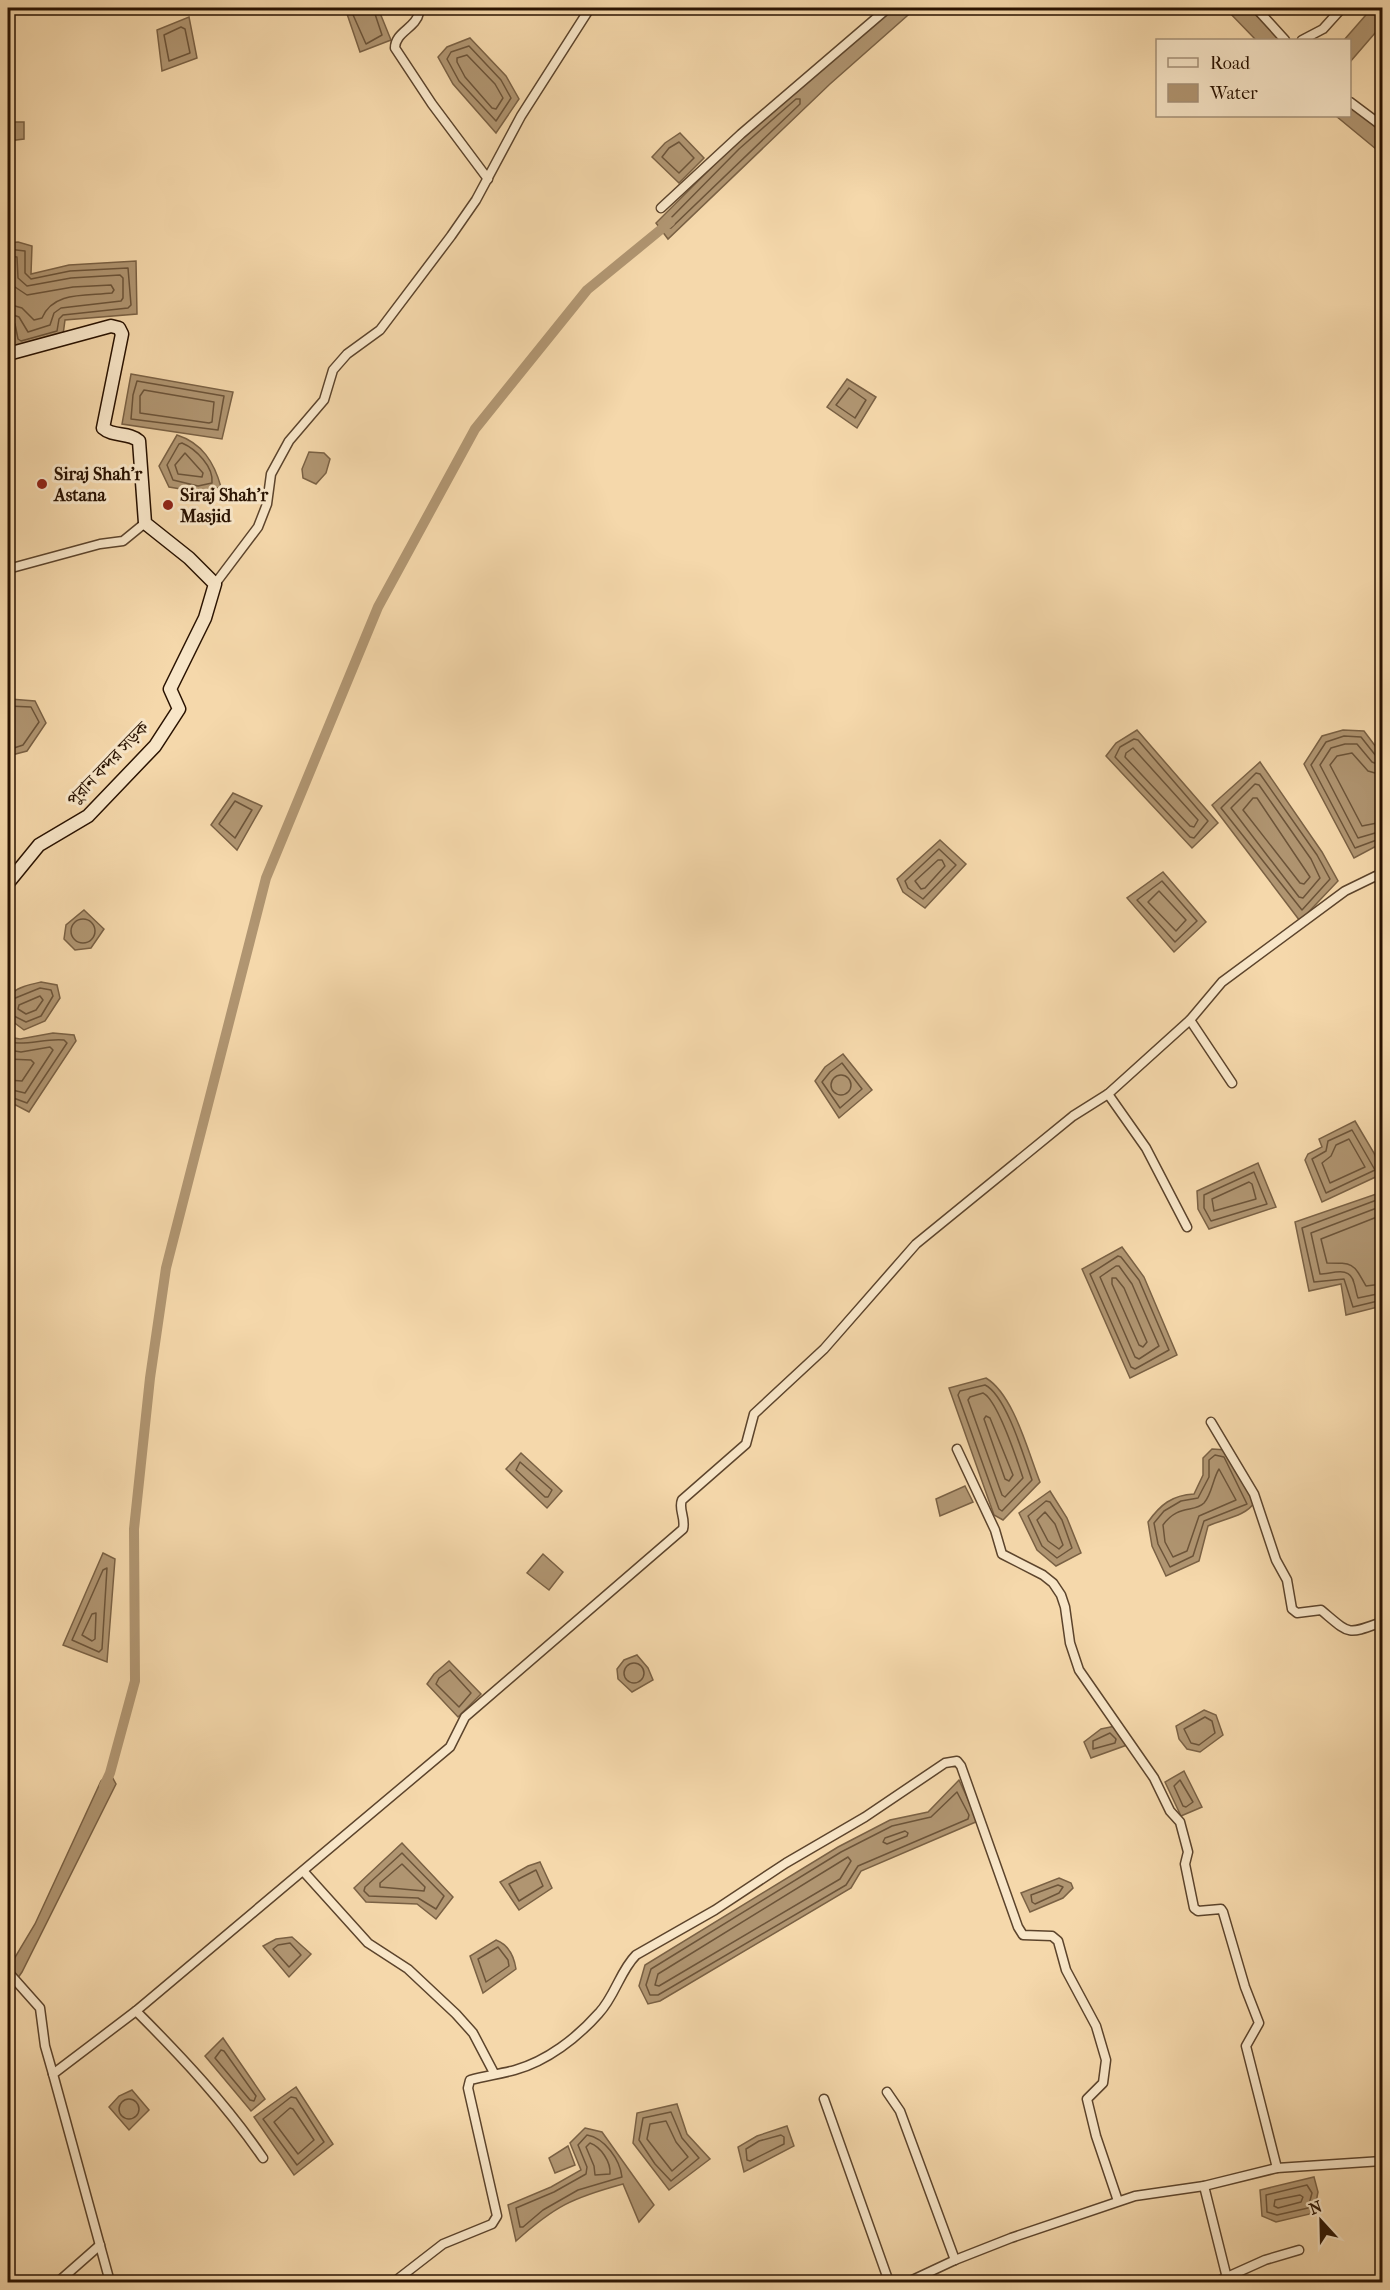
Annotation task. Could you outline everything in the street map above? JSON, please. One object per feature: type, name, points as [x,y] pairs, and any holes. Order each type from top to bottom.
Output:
[{"type":"street","points":[[416,8],[419,12],[418,19],[397,39],[395,48],[432,104],[488,179]]},
{"type":"street","points":[[8,354],[111,326],[119,328],[122,334],[104,428],[107,432],[135,437],[139,441],[145,523],[189,558],[215,584],[258,527],[267,504],[271,474],[289,441],[324,400],[333,369],[347,354],[380,330],[392,316],[470,209],[521,116],[590,8]]},
{"type":"street","points":[[661,208],[741,134],[888,8]]},
{"type":"street","points":[[1256,8],[1284,39]]},
{"type":"street","points":[[1304,39],[1323,29],[1342,8]]},
{"type":"street","points":[[1351,103],[1383,126]]},
{"type":"street","points":[[8,569],[100,544],[123,541],[145,523]]},
{"type":"street","name":"পুরান বন্দর সড়ক","points":[[8,883],[39,845],[88,816],[155,746],[180,709],[170,689],[205,618],[215,584]]},
{"type":"street","points":[[53,2074],[136,2012],[450,1747],[465,1717],[683,1529],[685,1521],[680,1506],[682,1500],[746,1444],[754,1414],[824,1349],[916,1244],[1072,1116],[1108,1094],[1190,1020],[1222,982],[1345,891],[1383,873]]},
{"type":"street","points":[[1190,1020],[1232,1083]]},
{"type":"street","points":[[1108,1094],[1146,1148],[1187,1227]]},
{"type":"street","points":[[1211,1422],[1254,1494],[1276,1560],[1287,1580],[1292,1609],[1297,1613],[1321,1610],[1348,1632],[1357,1632],[1383,1622]]},
{"type":"street","points":[[957,1449],[995,1530],[1002,1554],[1043,1575],[1057,1589],[1065,1607],[1070,1643],[1079,1670],[1154,1778],[1170,1811],[1180,1822],[1188,1852],[1185,1864],[1194,1908],[1198,1911],[1221,1908],[1223,1912],[1245,1987],[1259,2023],[1246,2046],[1277,2168]]},
{"type":"street","points":[[394,2283],[443,2244],[495,2220],[497,2216],[467,2084],[470,2080],[516,2069],[561,2048],[599,2013],[621,1981],[626,1966],[636,1955],[715,1910],[786,1863],[865,1817],[945,1763],[957,1761],[961,1766],[1018,1927],[1023,1935],[1052,1936],[1058,1941],[1066,1970],[1096,2026],[1106,2060],[1105,2071],[1101,2087],[1087,2099],[1096,2136],[1118,2201]]},
{"type":"street","points":[[304,1872],[368,1943],[408,1970],[462,2020],[473,2033],[494,2073]]},
{"type":"street","points":[[8,1972],[40,2008],[45,2046],[110,2283]]},
{"type":"street","points":[[136,2012],[236,2118],[263,2158]]},
{"type":"street","points":[[887,2092],[900,2111],[955,2259]]},
{"type":"street","points":[[824,2099],[889,2283]]},
{"type":"street","points":[[908,2283],[955,2259],[1118,2201],[1204,2186],[1277,2168],[1383,2161]]},
{"type":"street","points":[[1204,2186],[1227,2280]]},
{"type":"street","points":[[58,2283],[100,2246]]},
{"type":"street","points":[[1216,2283],[1227,2280],[1265,2260],[1299,2250]]},
{"type":"water","points":[[345,8],[378,8],[391,40],[360,52]]},
{"type":"water","points":[[893,8],[916,8],[830,84],[668,239],[656,223],[735,144]]},
{"type":"water","points":[[1225,8],[1249,8],[1279,39],[1255,39]]},
{"type":"water","points":[[1372,8],[1382,8],[1382,25],[1351,61],[1351,39],[1345,39]]},
{"type":"water","points":[[189,17],[197,58],[162,71],[157,30]]},
{"type":"water","points":[[470,38],[506,76],[519,99],[496,133],[453,84],[438,57],[447,47]]},
{"type":"water","points":[[1351,106],[1382,131],[1382,154],[1337,117],[1351,117]]},
{"type":"water","points":[[8,122],[24,122],[24,139],[8,141]]},
{"type":"water","points":[[680,133],[704,158],[679,183],[652,157],[665,143]]},
{"type":"water","points":[[18,242],[32,246],[31,274],[69,265],[136,261],[137,314],[65,320],[63,335],[14,350],[8,309],[8,243]]},
{"type":"water","points":[[131,374],[233,392],[222,439],[122,424]]},
{"type":"water","points":[[847,379],[876,397],[857,428],[827,407]]},
{"type":"water","points":[[177,435],[193,443],[206,455],[215,469],[221,487],[199,492],[169,487],[159,466]]},
{"type":"water","points":[[309,452],[324,453],[330,459],[326,473],[316,484],[303,478],[302,469]]},
{"type":"water","points":[[10,699],[35,701],[46,723],[27,751],[8,756],[8,701]]},
{"type":"water","points":[[1137,730],[1218,823],[1192,848],[1106,756],[1116,743]]},
{"type":"water","points":[[1343,730],[1364,731],[1382,755],[1382,843],[1354,858],[1304,764],[1322,736]]},
{"type":"water","points":[[1260,762],[1322,852],[1338,881],[1300,921],[1212,805]]},
{"type":"water","points":[[233,793],[262,806],[237,850],[211,825]]},
{"type":"water","points":[[940,840],[966,864],[925,908],[903,892],[897,879]]},
{"type":"water","points":[[1163,872],[1206,922],[1174,952],[1127,898]]},
{"type":"water","points":[[84,910],[104,929],[91,948],[75,950],[64,939],[66,925]]},
{"type":"water","points":[[41,982],[57,985],[60,998],[45,1021],[24,1030],[8,1018],[8,1001],[19,989]]},
{"type":"water","points":[[53,1033],[74,1035],[76,1041],[29,1112],[8,1101],[8,1037],[20,1039]]},
{"type":"water","points":[[843,1054],[872,1090],[839,1118],[815,1081],[825,1067]]},
{"type":"water","points":[[1355,1121],[1374,1153],[1382,1174],[1322,1202],[1305,1160],[1308,1154],[1322,1147],[1319,1139]]},
{"type":"water","points":[[1258,1163],[1276,1207],[1209,1229],[1198,1209],[1197,1191]]},
{"type":"water","points":[[1382,1192],[1382,1306],[1346,1315],[1341,1284],[1309,1291],[1295,1222]]},
{"type":"water","points":[[1122,1247],[1144,1277],[1177,1355],[1130,1378],[1082,1269]]},
{"type":"water","points":[[986,1378],[1005,1397],[1012,1410],[1040,1482],[1003,1520],[994,1515],[949,1388]]},
{"type":"water","points":[[1212,1449],[1227,1450],[1254,1503],[1240,1514],[1208,1526],[1199,1561],[1166,1576],[1152,1546],[1148,1522],[1167,1502],[1179,1496],[1194,1494],[1203,1475],[1203,1458]]},
{"type":"water","points":[[521,1453],[562,1491],[547,1508],[506,1469]]},
{"type":"water","points":[[965,1486],[973,1502],[940,1516],[936,1499]]},
{"type":"water","points":[[1050,1491],[1067,1518],[1081,1553],[1056,1566],[1037,1550],[1019,1513]]},
{"type":"water","points":[[103,1553],[115,1559],[107,1662],[63,1645]]},
{"type":"water","points":[[543,1554],[563,1572],[549,1590],[527,1573]]},
{"type":"water","points":[[637,1655],[648,1668],[653,1680],[632,1692],[618,1679],[617,1669],[624,1660]]},
{"type":"water","points":[[449,1661],[481,1694],[458,1717],[427,1684],[434,1674]]},
{"type":"water","points":[[1204,1710],[1216,1715],[1223,1735],[1200,1752],[1187,1749],[1179,1739],[1176,1726]]},
{"type":"water","points":[[1115,1726],[1127,1745],[1091,1758],[1084,1742],[1101,1729]]},
{"type":"water","points":[[1184,1771],[1202,1807],[1181,1816],[1165,1782]]},
{"type":"water","points":[[110,1773],[116,1784],[22,1972],[8,1992],[8,1969],[35,1924],[101,1781]]},
{"type":"water","points":[[959,1780],[978,1821],[861,1871],[851,1888],[660,2001],[648,2004],[639,1986],[645,1965],[838,1847],[890,1820],[928,1812]]},
{"type":"water","points":[[402,1843],[453,1897],[436,1919],[417,1904],[366,1902],[354,1888]]},
{"type":"water","points":[[540,1862],[552,1888],[519,1910],[500,1882]]},
{"type":"water","points":[[1059,1878],[1071,1883],[1073,1888],[1063,1898],[1030,1912],[1021,1893]]},
{"type":"water","points":[[292,1937],[311,1954],[289,1977],[263,1946],[276,1939]]},
{"type":"water","points":[[496,1940],[510,1951],[516,1969],[483,1993],[470,1956]]},
{"type":"water","points":[[223,2038],[265,2099],[251,2111],[205,2056]]},
{"type":"water","points":[[296,2087],[333,2144],[294,2175],[254,2117]]},
{"type":"water","points":[[132,2090],[149,2110],[129,2130],[109,2107],[119,2096]]},
{"type":"water","points":[[677,2104],[687,2134],[710,2159],[669,2190],[633,2143],[637,2113]]},
{"type":"water","points":[[787,2126],[794,2146],[744,2172],[738,2147],[757,2136]]},
{"type":"water","points":[[585,2128],[602,2132],[654,2205],[639,2222],[623,2184],[590,2194],[565,2205],[542,2219],[516,2241],[508,2205],[551,2187],[581,2170],[570,2143]]},
{"type":"water","points":[[568,2146],[575,2165],[555,2173],[549,2158]]},
{"type":"water","points":[[1314,2177],[1318,2192],[1314,2213],[1276,2222],[1262,2216],[1260,2190]]},
{"type":"waterway","points":[[104,1786],[110,1773],[135,1681],[134,1529],[150,1378],[166,1268],[266,878],[378,607],[475,429],[587,290],[670,222]]},
{"type":"place","name":"Siraj Shah'r Astana","points":[[42,484]]},
{"type":"place","name":"Siraj Shah'r Masjid","points":[[168,505]]}]
